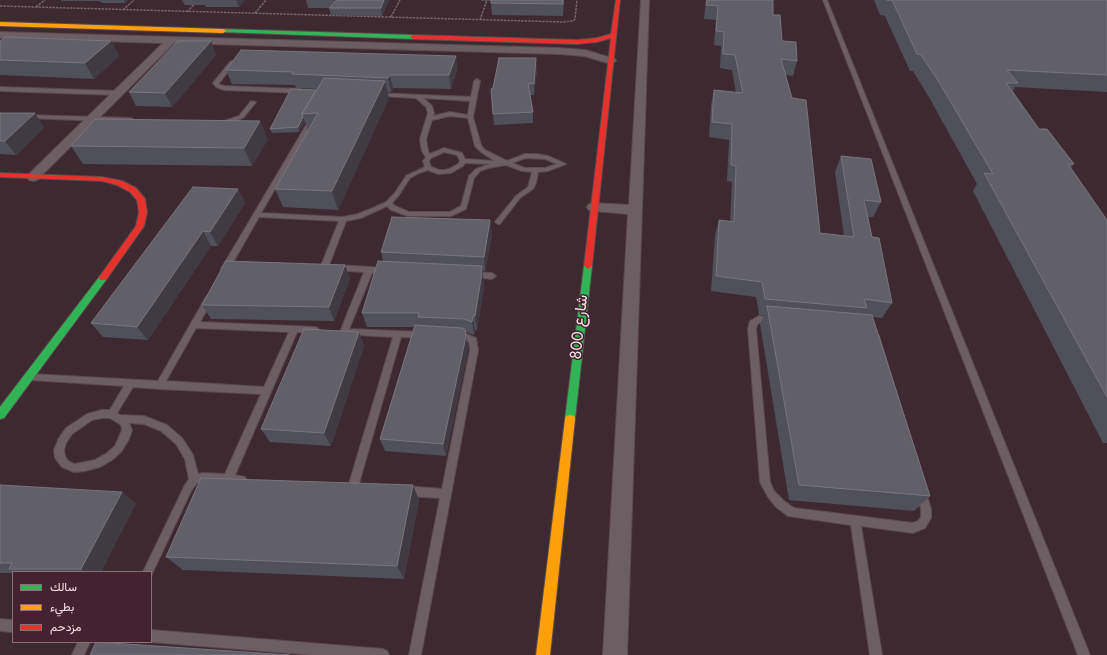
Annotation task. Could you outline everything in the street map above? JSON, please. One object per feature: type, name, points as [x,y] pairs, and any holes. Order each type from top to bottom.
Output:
[{"type":"street","name":"شارع 800","points":[[543,655],[618,0]]},
{"type":"street","points":[[616,655],[646,0]]},
{"type":"street","points":[[0,24],[577,42],[596,40],[614,35]]},
{"type":"street","points":[[304,44],[311,34]]},
{"type":"street","points":[[0,35],[22,38],[170,40],[575,52],[595,55],[611,62]]},
{"type":"street","points":[[33,176],[170,40]]},
{"type":"street","points":[[0,175],[102,179],[119,183],[133,190],[141,199],[143,212],[140,226],[130,241],[0,415]]},
{"type":"street","points":[[594,207],[636,210]]},
{"type":"lane","points":[[825,0],[1084,655]]},
{"type":"lane","points":[[239,56],[216,83],[218,86],[224,88],[305,91]]},
{"type":"lane","points":[[388,203],[396,210],[408,214],[451,214],[464,206],[472,176],[478,170],[487,166],[508,163],[520,158],[536,156],[546,157],[563,164],[546,170],[535,171],[515,167],[508,163],[498,160],[483,151],[478,146],[470,117],[476,82]]},
{"type":"lane","points":[[0,89],[118,93]]},
{"type":"lane","points":[[372,94],[473,99]]},
{"type":"lane","points":[[417,96],[429,106],[431,112],[423,139],[425,151],[429,157]]},
{"type":"lane","points":[[213,123],[228,122],[241,117],[253,102]]},
{"type":"lane","points":[[221,277],[233,263],[257,215],[316,113]]},
{"type":"lane","points":[[430,119],[450,114],[470,117]]},
{"type":"lane","points":[[23,116],[137,120]]},
{"type":"lane","points":[[428,168],[426,161],[429,157],[438,152],[450,151],[460,154],[463,161]]},
{"type":"lane","points":[[463,161],[508,163]]},
{"type":"lane","points":[[257,215],[342,219],[359,216],[388,203],[397,194],[408,177],[417,172],[428,168],[438,172],[445,172],[457,168],[463,161]]},
{"type":"lane","points":[[498,222],[518,197],[531,188],[535,171]]},
{"type":"lane","points":[[342,219],[320,268],[392,271]]},
{"type":"lane","points":[[369,270],[340,332],[428,336]]},
{"type":"lane","points":[[469,275],[492,276]]},
{"type":"lane","points":[[160,385],[214,291]]},
{"type":"lane","points":[[759,319],[863,328],[870,331],[875,336],[926,509],[926,518],[921,525],[913,528],[855,521],[792,513],[780,504],[771,494],[765,482],[752,329],[753,323],[759,319]]},
{"type":"lane","points":[[194,325],[322,331]]},
{"type":"lane","points":[[228,479],[294,330]]},
{"type":"lane","points":[[353,487],[398,334]]},
{"type":"lane","points":[[415,655],[474,350],[472,340],[466,337],[451,336]]},
{"type":"lane","points":[[28,377],[267,391]]},
{"type":"lane","points":[[116,416],[131,383]]},
{"type":"lane","points":[[116,416],[126,422],[127,430],[118,449],[97,464],[74,468],[65,464],[60,458],[59,450],[62,441],[69,432],[79,424],[90,417],[102,414],[116,416],[144,420],[164,428],[179,441],[190,458],[194,480]]},
{"type":"lane","points":[[148,571],[188,488],[194,480],[203,477],[251,480]]},
{"type":"lane","points":[[392,490],[446,494]]},
{"type":"lane","points":[[855,521],[876,655]]},
{"type":"lane","points":[[0,625],[12,626]]},
{"type":"lane","points":[[152,636],[383,655]]},
{"type":"lane","points":[[78,655],[84,643]]},
{"type":"path","points":[[34,7],[45,0]]},
{"type":"path","points":[[123,10],[134,0]]},
{"type":"path","points":[[186,12],[198,0]]},
{"type":"path","points":[[255,14],[266,0]]},
{"type":"path","points":[[391,18],[400,0]]},
{"type":"path","points":[[480,20],[487,0]]},
{"type":"path","points":[[0,6],[568,22],[575,19],[577,0]]},
{"type":"path","points":[[328,16],[332,10]]},
{"type":"building","points":[[337,0],[384,0],[381,8],[329,8]]},
{"type":"building","points":[[491,0],[563,0],[563,4],[491,3]]},
{"type":"building","points":[[707,0],[773,0],[773,15],[780,15],[782,41],[796,42],[797,61],[781,59],[792,98],[806,100],[820,233],[854,237],[841,156],[871,159],[881,202],[864,200],[872,237],[879,238],[892,303],[864,299],[867,308],[765,299],[762,282],[716,276],[719,220],[734,222],[736,166],[731,165],[732,124],[712,122],[714,90],[743,93],[735,55],[723,54],[724,32],[716,31],[718,6],[706,5]]},
{"type":"building","points":[[892,0],[1107,0],[1107,75],[1007,70],[1018,83],[1006,83],[1039,129],[1047,129],[1074,164],[1068,164],[1107,220],[1107,397],[984,173],[993,174],[939,82],[921,55],[917,54]]},
{"type":"building","points":[[5,37],[111,41],[85,63],[0,60],[0,41]]},
{"type":"building","points":[[178,41],[211,41],[165,93],[129,92]]},
{"type":"building","points":[[241,50],[456,56],[449,75],[390,75],[388,78],[292,74],[293,72],[226,70]]},
{"type":"building","points":[[499,58],[536,58],[534,84],[528,83],[533,112],[493,114],[491,89],[493,88]]},
{"type":"building","points":[[324,78],[385,81],[332,191],[275,189],[318,113],[302,114]]},
{"type":"building","points":[[291,89],[316,90],[302,114],[303,117],[298,127],[270,129]]},
{"type":"building","points":[[0,113],[35,113],[5,141],[0,141]]},
{"type":"building","points":[[95,119],[260,121],[244,148],[71,146]]},
{"type":"building","points":[[193,187],[238,189],[210,232],[203,231],[137,327],[91,323]]},
{"type":"building","points":[[392,217],[490,220],[484,257],[381,252]]},
{"type":"building","points":[[226,261],[345,265],[329,307],[202,305]]},
{"type":"building","points":[[378,261],[482,266],[475,316],[473,316],[472,322],[464,319],[418,317],[419,313],[362,313]]},
{"type":"building","points":[[767,306],[872,315],[930,496],[799,485]]},
{"type":"building","points":[[415,325],[465,329],[466,336],[443,444],[380,439]]},
{"type":"building","points":[[304,329],[359,332],[324,433],[261,429]]},
{"type":"building","points":[[201,478],[413,485],[397,566],[166,557]]},
{"type":"building","points":[[0,485],[122,492],[81,569],[9,569],[12,563],[0,563]]},
{"type":"building","points":[[96,643],[111,643],[290,655],[90,655]]},
{"type":"traffic: fast","points":[[223,31],[413,37]]},
{"type":"traffic: fast","points":[[570,419],[588,266]]},
{"type":"traffic: fast","points":[[0,415],[103,278]]},
{"type":"traffic: slow","points":[[0,24],[223,31]]},
{"type":"traffic: slow","points":[[543,655],[570,419]]},
{"type":"traffic: jam","points":[[588,266],[618,0]]},
{"type":"traffic: jam","points":[[413,37],[577,42],[597,40],[614,35]]},
{"type":"traffic: jam","points":[[0,175],[102,179],[119,183],[133,190],[141,199],[143,212],[140,226],[103,278]]}]
